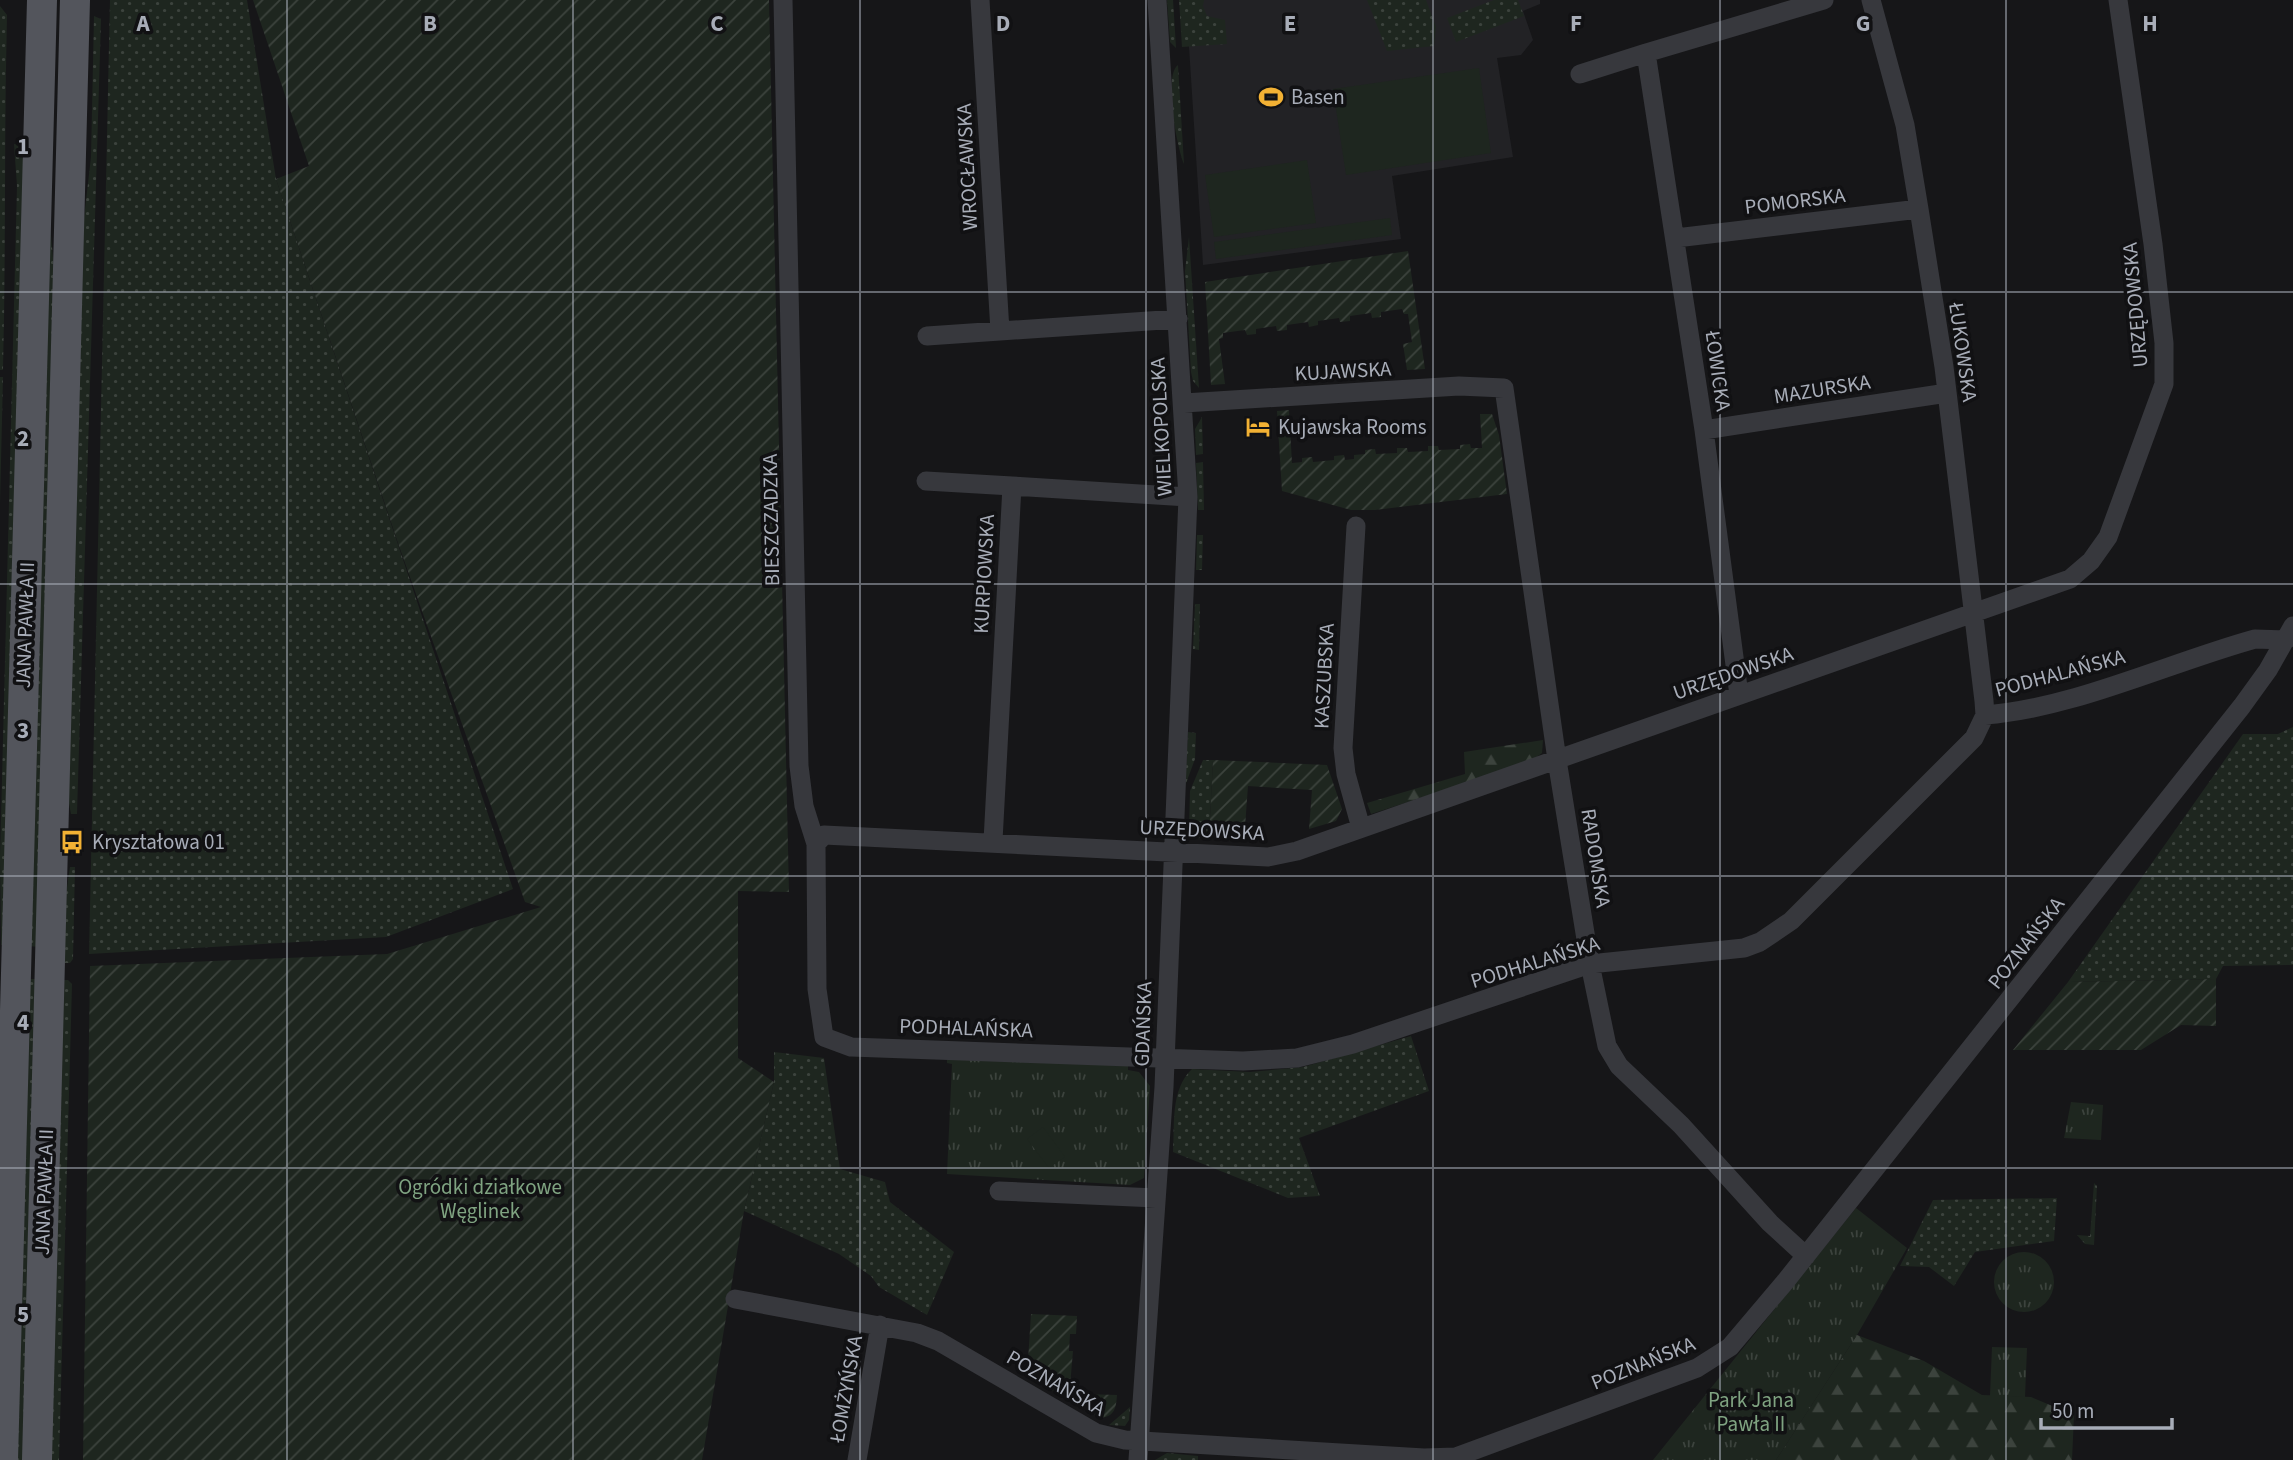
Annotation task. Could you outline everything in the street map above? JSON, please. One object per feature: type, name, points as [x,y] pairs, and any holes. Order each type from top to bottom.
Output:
[{"type":"main road","name":"JANA PAWŁA II","points":[[3,1460],[42,0]]},
{"type":"main road","name":"JANA PAWŁA II","points":[[37,1460],[75,0]]},
{"type":"street","name":"BIESZCZADZKA","points":[[783,0],[799,766],[804,806],[816,844],[817,989],[824,1037]]},
{"type":"street","name":"WROCŁAWSKA","points":[[980,0],[1000,331]]},
{"type":"street","name":"WIELKOPOLSKA","points":[[1157,0],[1188,497],[1174,852]]},
{"type":"street","points":[[1580,74],[1824,0]]},
{"type":"street","name":"ŁUKOWSKA","points":[[1871,0],[1905,125],[1919,209],[1947,393],[1985,715]]},
{"type":"street","name":"URZĘDOWSKA","points":[[816,844],[824,835],[993,841],[1268,857],[1297,851],[2070,579],[2091,561],[2108,537],[2164,384],[2164,344],[2154,256],[2118,0]]},
{"type":"street","name":"ŁOWICKA","points":[[1646,53],[1704,430],[1739,695]]},
{"type":"street","name":"POMORSKA","points":[[1676,237],[1919,209]]},
{"type":"street","points":[[927,336],[1178,319]]},
{"type":"street","name":"KUJAWSKA","points":[[1184,403],[1458,386],[1504,388]]},
{"type":"street","name":"RADOMSKA","points":[[1504,388],[1557,760],[1590,964],[1607,1046],[1619,1066],[1681,1125],[1770,1223],[1806,1256]]},
{"type":"street","name":"MAZURSKA","points":[[1704,430],[1947,393]]},
{"type":"street","points":[[926,481],[1188,497]]},
{"type":"street","name":"KURPIOWSKA","points":[[993,841],[1012,486]]},
{"type":"street","name":"KASZUBSKA","points":[[1356,526],[1343,748],[1346,774],[1361,828]]},
{"type":"street","name":"PODHALAŃSKA","points":[[824,1037],[851,1047],[1278,1060],[1322,1052],[1416,1024],[1590,964],[1744,948],[1775,933],[1791,921],[1965,750],[1975,738],[1985,715],[2011,713],[2075,697],[2255,639],[2289,633]]},
{"type":"street","name":"POZNAŃSKA","points":[[735,1299],[880,1325],[938,1340],[1102,1436],[1371,1458],[1456,1457],[1698,1368],[1730,1347],[1806,1256],[2242,706],[2289,633]]},
{"type":"street","name":"GDAŃSKA","points":[[1138,1460],[1156,1198],[1174,852]]},
{"type":"street","points":[[999,1191],[1156,1198]]},
{"type":"street","name":"ŁOMŻYŃSKA","points":[[857,1460],[880,1325]]},
{"type":"shaded area","points":[[1186,0],[1540,0],[1540,4],[1523,11],[1533,40],[1521,55],[1497,58],[1513,157],[1392,176],[1401,239],[1203,265]]},
{"type":"green space","points":[[110,0],[247,0],[276,179],[513,889],[386,937],[89,954]]},
{"type":"green space","name":"Ogródki działkowe Węglinek","points":[[253,0],[769,0],[789,892],[738,891],[738,1058],[774,1082],[744,1211],[702,1460],[83,1460],[90,966],[387,954],[541,907],[525,902],[399,546],[276,179],[309,166]]},
{"type":"green space","points":[[1167,0],[1173,0],[1176,48],[1170,42]]},
{"type":"green space","points":[[1179,0],[1204,0],[1207,16],[1225,20],[1227,44],[1182,47]]},
{"type":"green space","points":[[1367,0],[1426,0],[1436,27],[1434,46],[1387,51]]},
{"type":"green space","points":[[1494,0],[1518,0],[1524,16],[1456,42],[1447,18]]},
{"type":"green space","points":[[0,6],[7,15],[3,370],[0,370]]},
{"type":"green space","points":[[94,16],[101,19],[77,814],[71,814],[64,777],[80,253],[91,157]]},
{"type":"green space","points":[[1178,65],[1184,164],[1171,97],[1174,72]]},
{"type":"green space","points":[[1479,68],[1491,153],[1346,175],[1333,89]]},
{"type":"green space","points":[[14,144],[20,145],[26,176],[7,945],[1,945],[0,858],[17,186]]},
{"type":"green space","points":[[1307,160],[1316,223],[1214,237],[1205,175]]},
{"type":"green space","points":[[49,214],[57,301],[41,947],[27,946]]},
{"type":"green space","points":[[1390,218],[1392,235],[1216,259],[1214,242]]},
{"type":"green space","points":[[1189,237],[1199,388],[1193,381],[1191,372],[1185,271]]},
{"type":"green space","points":[[1408,251],[1425,369],[1407,370],[1403,344],[1412,342],[1408,314],[1404,314],[1402,309],[1381,312],[1381,317],[1372,318],[1371,313],[1350,316],[1350,321],[1340,322],[1339,318],[1318,321],[1318,325],[1309,327],[1308,322],[1287,325],[1287,330],[1277,331],[1276,326],[1256,329],[1256,334],[1247,335],[1245,330],[1223,333],[1223,338],[1219,339],[1225,384],[1211,385],[1205,282]]},
{"type":"green space","points":[[0,377],[3,377],[0,503]]},
{"type":"green space","points":[[1289,410],[1292,463],[1312,457],[1313,462],[1334,460],[1334,456],[1344,455],[1345,460],[1354,459],[1354,455],[1375,449],[1376,454],[1397,453],[1397,448],[1407,448],[1408,452],[1428,451],[1428,446],[1438,446],[1439,450],[1460,449],[1460,445],[1470,444],[1471,448],[1482,448],[1480,414],[1492,414],[1499,435],[1507,494],[1375,510],[1351,510],[1282,491],[1277,411]]},
{"type":"green space","points":[[1202,417],[1203,454],[1196,455],[1195,429]]},
{"type":"green space","points":[[1203,462],[1204,510],[1198,510],[1196,463]]},
{"type":"green space","points":[[1197,535],[1203,535],[1202,570],[1196,570]]},
{"type":"green space","points":[[1195,604],[1200,604],[1199,650],[1193,649]]},
{"type":"green space","points":[[2293,727],[2293,965],[2223,966],[2216,979],[2068,982],[2243,734],[2278,734]]},
{"type":"green space","points":[[1188,732],[1196,733],[1195,759],[1185,786]]},
{"type":"green space","points":[[1543,740],[1542,753],[1528,763],[1371,814],[1367,803],[1465,774],[1464,752]]},
{"type":"green space","points":[[1203,760],[1213,760],[1209,839],[1197,838],[1189,828],[1190,791]]},
{"type":"green space","points":[[1213,760],[1327,765],[1342,809],[1336,821],[1309,829],[1312,790],[1248,786],[1244,841],[1209,839]]},
{"type":"green space","points":[[70,867],[75,867],[73,959],[70,963],[60,963],[61,928]]},
{"type":"green space","points":[[26,979],[40,979],[28,1460],[14,1460]]},
{"type":"green space","points":[[2216,979],[2216,1026],[2181,1025],[2141,1050],[2013,1050],[2068,982]]},
{"type":"green space","points":[[60,980],[68,980],[72,984],[59,1460],[48,1460]]},
{"type":"green space","points":[[1411,1036],[1429,1091],[1299,1138],[1320,1196],[1288,1198],[1173,1152],[1177,1097],[1185,1077],[1192,1069],[1250,1072],[1303,1067]]},
{"type":"green space","points":[[774,1052],[824,1058],[840,1169],[885,1182],[890,1202],[954,1252],[927,1315],[879,1287],[871,1276],[839,1254],[744,1211],[774,1082]]},
{"type":"green space","points":[[947,1056],[1128,1065],[1128,1070],[1139,1072],[1150,1086],[1144,1178],[1130,1185],[947,1174],[952,1064],[947,1063]]},
{"type":"green space","points":[[2071,1102],[2103,1105],[2101,1140],[2064,1138]]},
{"type":"green space","points":[[1043,1127],[1065,1157],[1049,1168],[1027,1139]]},
{"type":"green space","points":[[2094,1183],[2097,1186],[2094,1245],[2085,1244],[2077,1235],[2090,1236]]},
{"type":"green space","points":[[2057,1198],[2054,1241],[1975,1252],[1954,1286],[1929,1267],[1900,1266],[1933,1200]]},
{"type":"green space","name":"Park Jana Pawła II","points":[[1856,1208],[1907,1248],[1857,1335],[1776,1460],[1653,1460]]},
{"type":"green space","points":[[2024,1252],[2045,1261],[2054,1282],[2045,1303],[2024,1312],[2003,1303],[1994,1282],[2003,1261]]},
{"type":"green space","points":[[1031,1314],[1077,1316],[1076,1334],[1070,1334],[1069,1351],[1073,1351],[1070,1386],[1084,1394],[1117,1395],[1112,1413],[1101,1418],[1027,1376]]},
{"type":"green space","points":[[1857,1335],[1924,1361],[1982,1395],[2031,1397],[2074,1415],[2072,1460],[1776,1460]]},
{"type":"green space","points":[[1992,1347],[2027,1348],[2025,1397],[1990,1396]]},
{"type":"green space","points":[[1130,1407],[1129,1420],[1125,1426],[1109,1425]]},
{"type":"green space","points":[[1167,1453],[1198,1456],[1198,1460],[1155,1460]]},
{"type":"place","name":"Basen","points":[[1271,97]]},
{"type":"place","name":"Kujawska Rooms","points":[[1258,427]]},
{"type":"place","name":"Kryształowa 01","points":[[72,842]]}]
